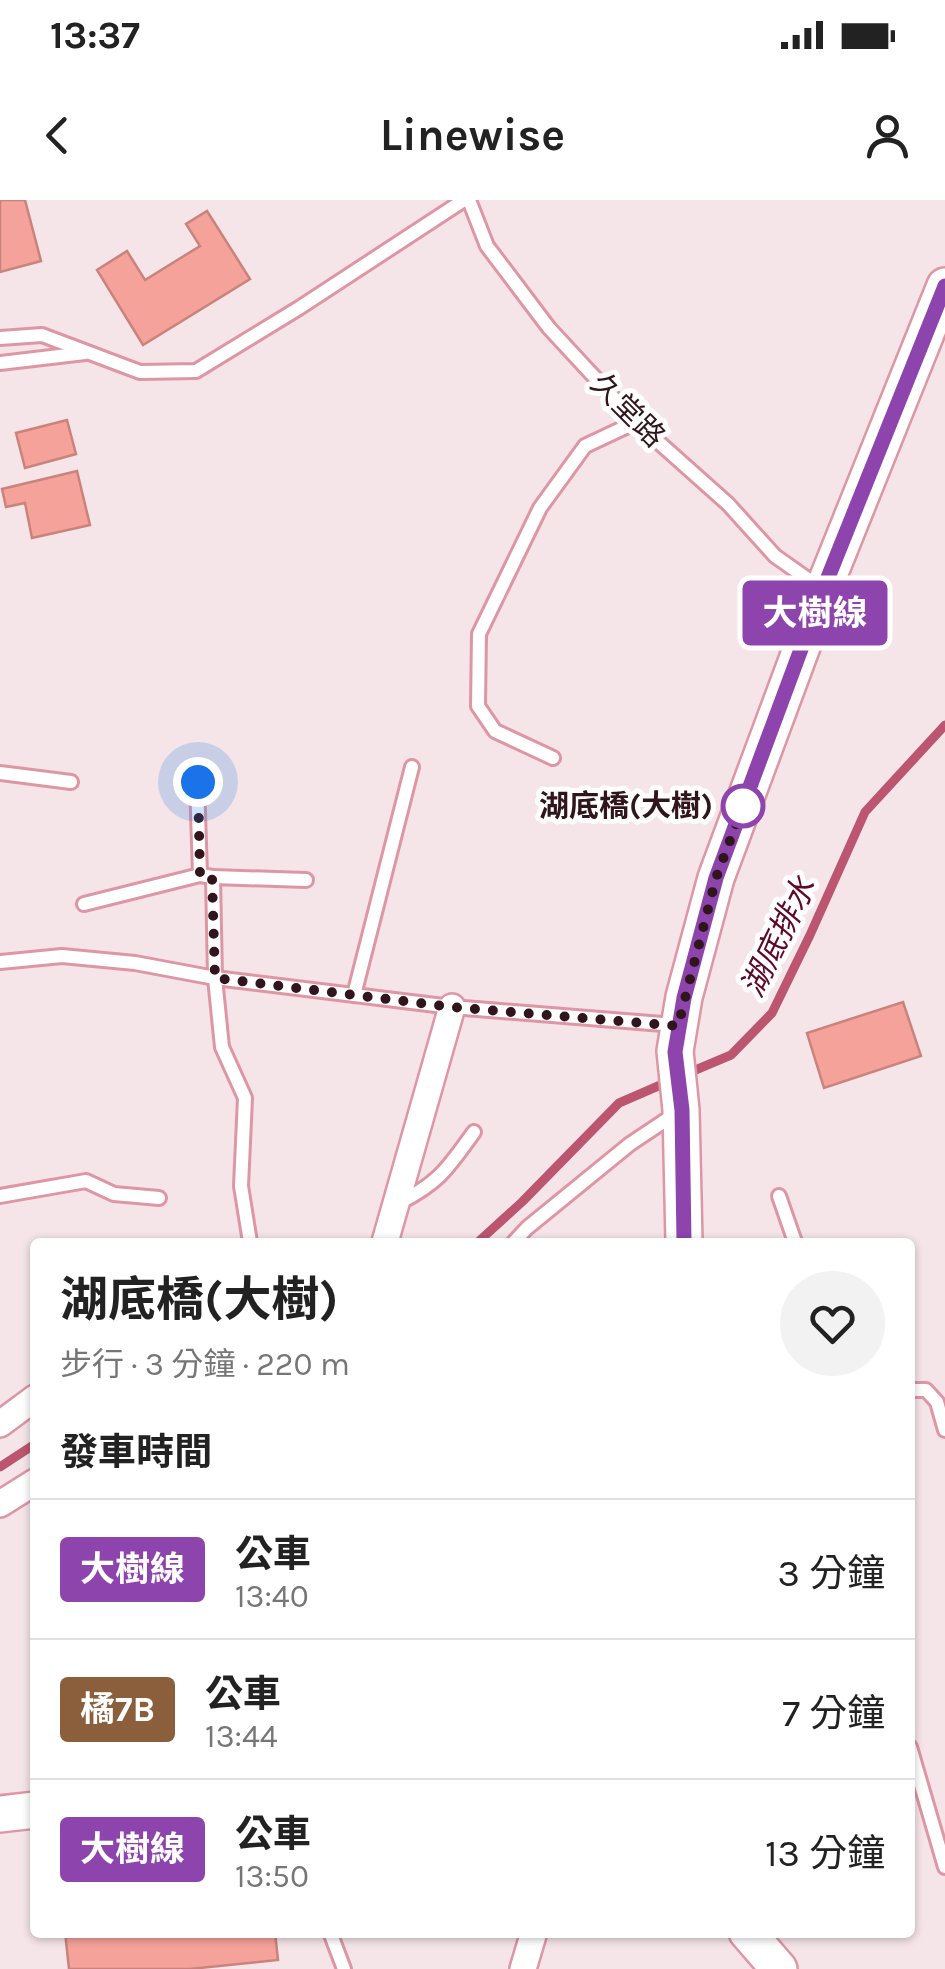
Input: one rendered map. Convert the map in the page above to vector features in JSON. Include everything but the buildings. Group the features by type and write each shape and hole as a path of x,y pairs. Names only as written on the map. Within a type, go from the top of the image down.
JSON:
{"street":[{"path":"684,1238 676,1039 716,878 823,590 945,286"},
{"path":"386,1238 452,1007"},
{"path":"0,1424 30,1402"},
{"path":"0,1504 30,1485"},
{"path":"0,1814 30,1811"},
{"path":"523,1969 532,1938"},
{"path":"752,1938 779,1969"}],"lane":[{"name":"久堂路","path":"0,338 42,334 140,372 196,371 466,200 487,246 549,328 636,422 728,504 775,556 823,590"},
{"path":"0,364 88,352"},
{"path":"553,758 495,731 478,706 479,634 540,508 585,446 636,422"},
{"path":"354,995 412,767"},
{"path":"0,773 71,782"},
{"path":"198,782 222,1048 245,1098 241,1186 249,1238"},
{"path":"84,904 206,876 306,880"},
{"path":"0,962 62,956 135,963 215,978 676,1039"},
{"path":"518,1238 630,1144 681,1107"},
{"path":"396,1204 426,1190 444,1174 474,1132"},
{"path":"0,1196 86,1181 114,1194 159,1198"},
{"path":"780,1196 794,1238"},
{"path":"915,1390 926,1390 936,1402 945,1430"},
{"path":"915,1764 945,1867"},
{"path":"332,1938 344,1969"}],"waterway":[{"name":"湖底排水","path":"686,1074 731,1055 772,1013 865,812 945,725"},
{"name":"湖底排水","path":"482,1238 619,1103 672,1080"},
{"name":"湖底排水","path":"0,1467 30,1447"}],"bus line":[{"name":"大樹線","path":"684,1238 682,1110 675,1052 684,998 716,878 823,590 945,286"}],"place":[{"name":"湖底橋(大樹)","path":"743,806"}],"route":[{"path":"198,782 200,875 212,877 215,978 452,1007 678,1026 716,878 743,806"}]}
